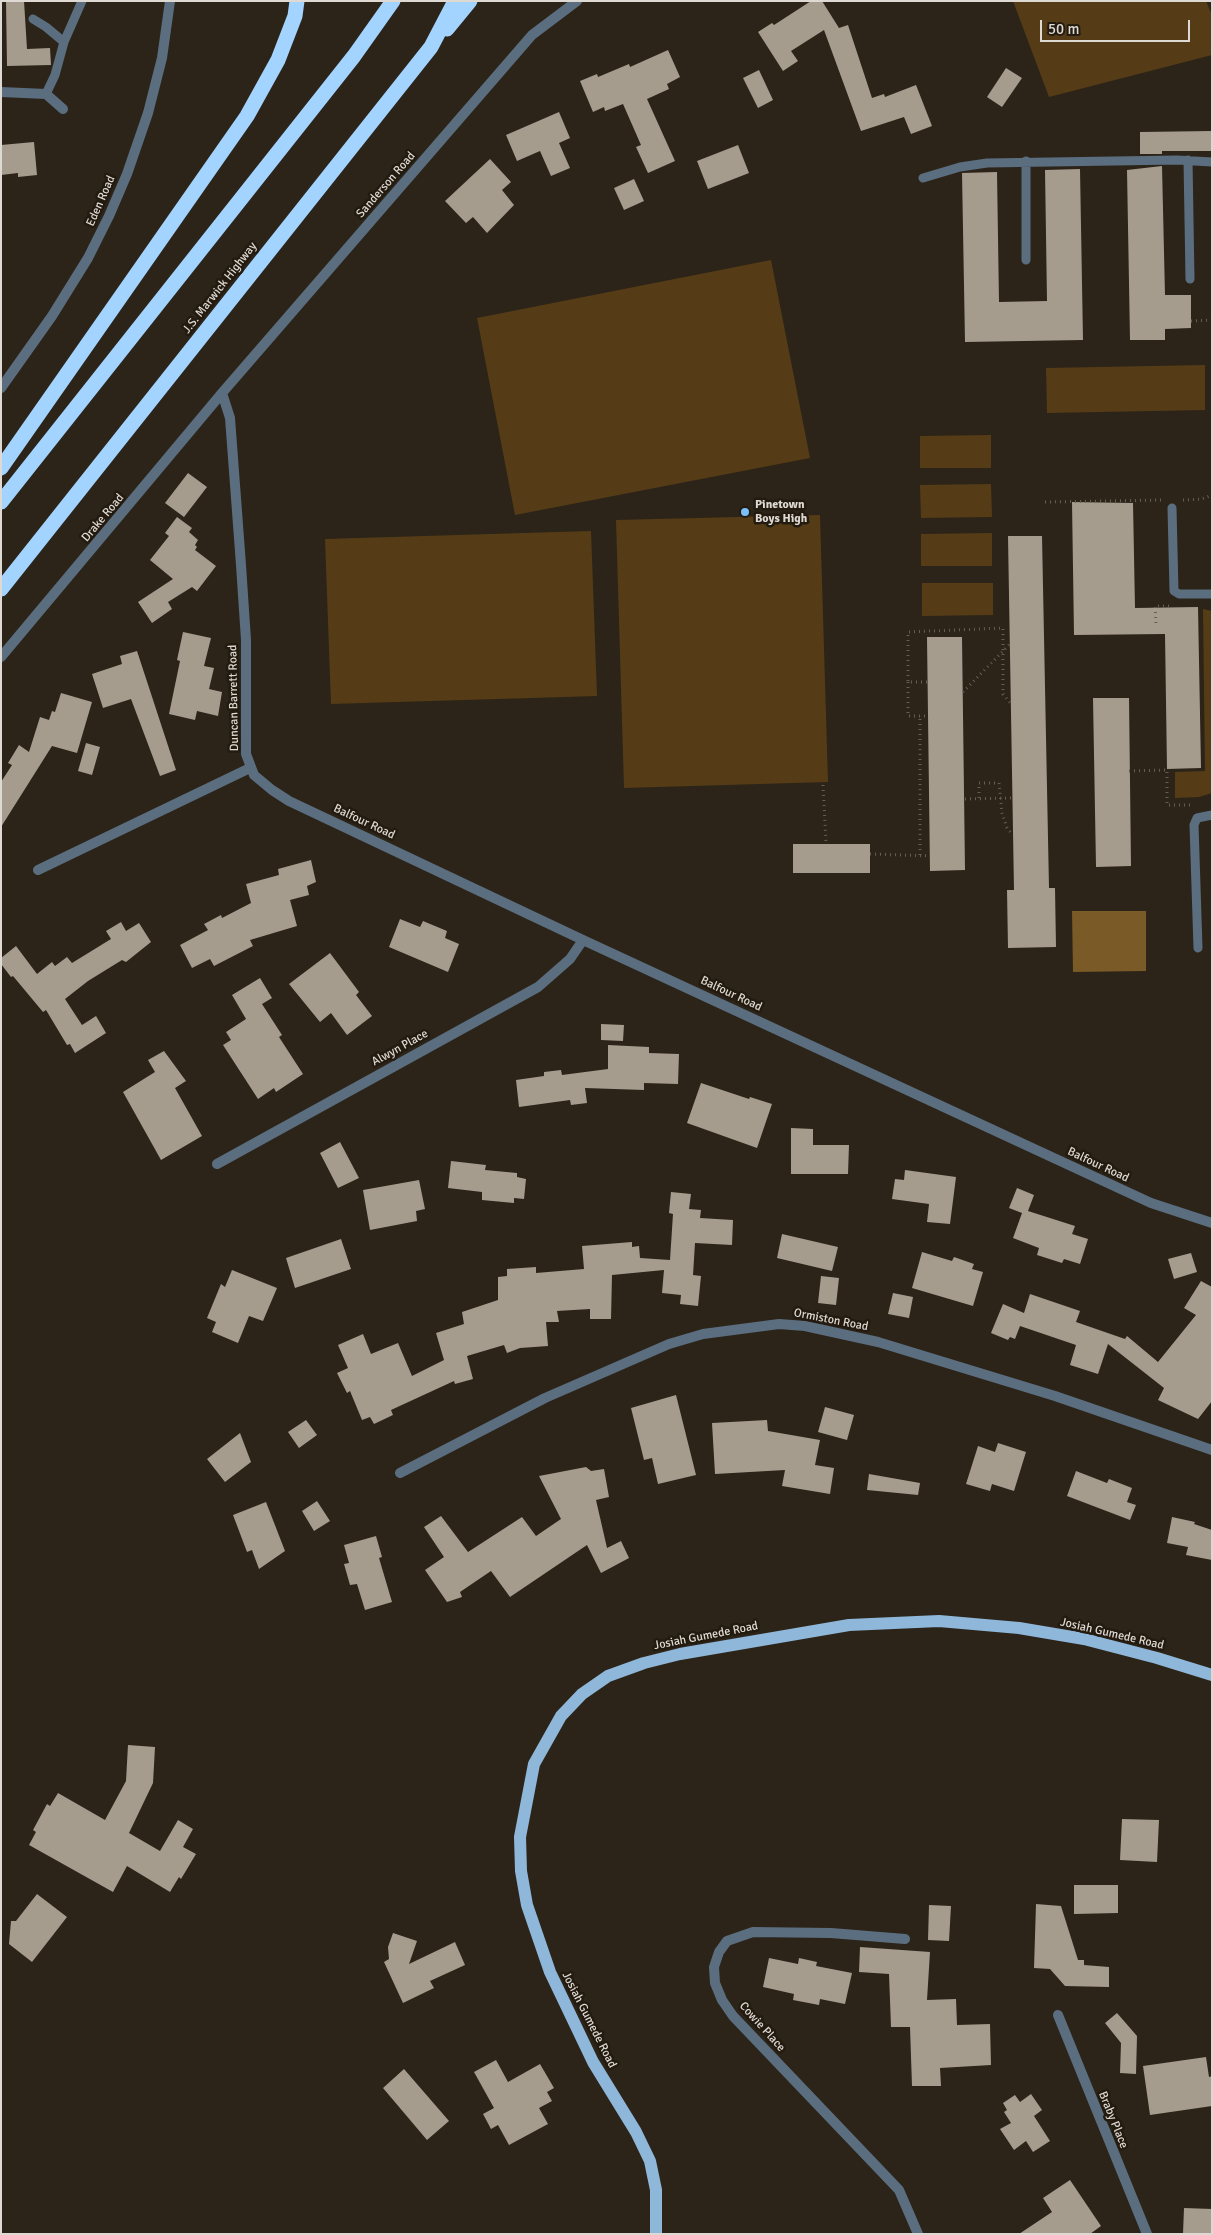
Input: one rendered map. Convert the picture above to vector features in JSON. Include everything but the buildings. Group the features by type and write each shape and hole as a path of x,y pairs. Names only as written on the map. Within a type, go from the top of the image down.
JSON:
{"highway":[{"path":"1,468 247,116 278,60 295,16 297,1"},
{"path":"1,502 354,56 393,1"},
{"name":"J.S. Marwick Highway","path":"1,589 431,47 455,1"},
{"path":"431,47 470,1"}],"main road":[{"name":"Josiah Gumede Road","path":"656,2234 656,2190 650,2161 636,2132 593,2062 550,1972 527,1905 521,1871 520,1837 534,1764 561,1716 582,1694 608,1676 644,1663 680,1654 849,1624 939,1621 1019,1628 1084,1640 1157,1658 1212,1675"}],"street":[{"name":"Eden Road","path":"1,388 52,316 88,258 109,216 127,174 148,113 162,58 170,1"},
{"name":"Sanderson Road","path":"222,393 532,35 576,1"},
{"path":"1,92 46,94 63,109"},
{"name":"Drake Road","path":"1,657 222,393"},
{"name":"Duncan Barrett Road","path":"222,393 230,418 241,565 246,640 246,738 250,768"},
{"path":"38,870 250,768"},
{"name":"Balfour Road","path":"250,768 259,779 289,801 583,940 1151,1203 1212,1223"},
{"name":"Alwyn Place","path":"217,1164 538,987 570,958 583,940"},
{"name":"Ormiston Road","path":"400,1473 545,1398 669,1344 711,1333 778,1324 805,1326 878,1342 1055,1396 1212,1450"},
{"name":"Cowie Place","path":"905,1939 831,1932 753,1932 727,1941 719,1952 714,1967 715,1983 733,2016 898,2190 918,2234"},
{"name":"Braby Place","path":"1058,2015 1147,2234"}],"lane":[{"path":"46,94 60,60 64,42 82,1"},
{"path":"33,20 46,26 64,42"},
{"path":"1188,160 1190,279"},
{"path":"923,178 960,167 1026,161 1188,160 1212,162"},
{"path":"1026,161 1026,260"},
{"path":"1172,504 1174,591 1179,594 1212,594"},
{"path":"1198,948 1194,825 1197,818 1212,815"}],"path":[{"path":"1191,321 1212,320"},
{"path":"1182,500 1202,499 1212,495"},
{"path":"1045,502 1172,504"},
{"path":"928,716 908,716 908,632 1003,628 1003,694 1011,704"},
{"path":"962,692 1010,644"},
{"path":"908,682 927,682"},
{"path":"920,716 920,855"},
{"path":"1130,771 1166,770 1167,805 1197,806"},
{"path":"979,798 979,783 1000,782 1002,813 1007,828 1012,834"},
{"path":"823,785 826,842"},
{"path":"965,799 1012,798"},
{"path":"870,854 930,856"}],"shaded area":[{"path":"1013,1 1206,1 1212,15 1212,55 1049,97"},
{"path":"771,260 810,458 515,515 477,318"},
{"path":"1205,365 1205,410 1047,413 1046,368"},
{"path":"991,435 991,468 920,468 920,436"},
{"path":"991,484 992,517 921,518 920,485"},
{"path":"820,515 828,782 624,788 616,520"},
{"path":"591,531 597,696 331,704 325,539"},
{"path":"992,533 992,566 921,566 921,534"},
{"path":"922,583 993,583 993,615 922,616"},
{"path":"1203,609 1212,611 1212,793 1199,797 1175,798 1175,772 1205,771"},
{"path":"1072,911 1146,911 1146,971 1073,972"}],"place":[{"name":"Pinetown Boys High","path":"745,512"}]}
